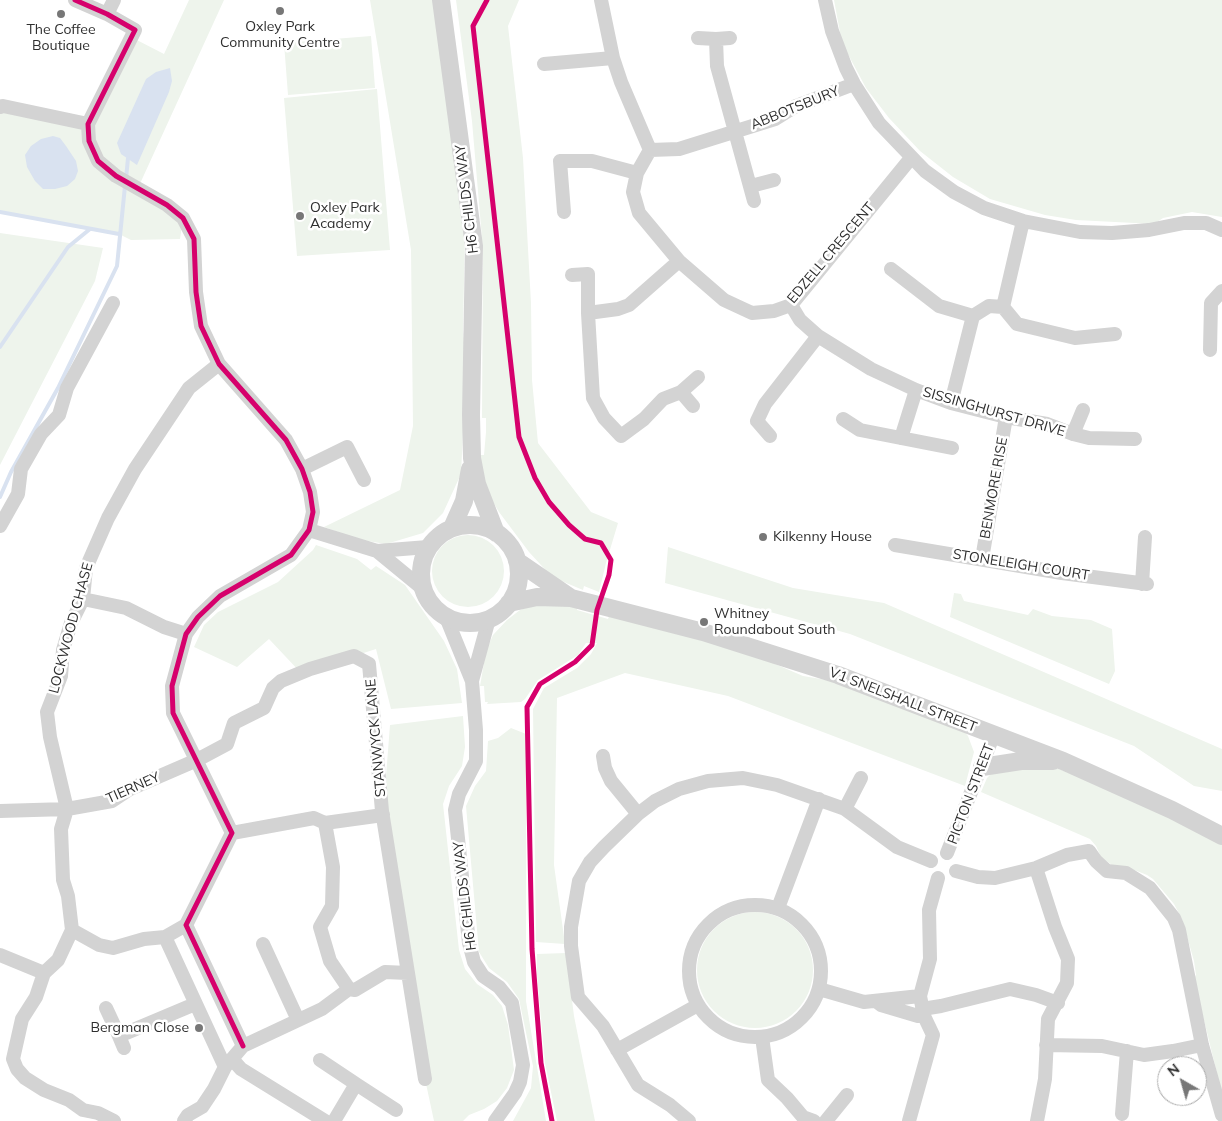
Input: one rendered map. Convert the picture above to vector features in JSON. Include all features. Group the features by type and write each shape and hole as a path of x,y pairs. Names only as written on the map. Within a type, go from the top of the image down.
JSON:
{"street":[{"path":"75,0 107,14 134,30 88,124 89,141 98,161 116,176 167,205 183,218 194,239 196,292 201,326 220,364 286,440 302,469 310,492 313,512 309,530 291,555 220,596 198,617 186,634 172,686 173,713 232,833"},
{"path":"107,14 114,0"},
{"name":"H6 CHILDS WAY","path":"441,0 474,246 472,458 477,484 496,533"},
{"path":"602,0 613,58 621,82 650,150"},
{"path":"825,0 832,31 846,68 879,123 924,172 954,192 984,208 1023,221 1080,232 1112,233 1149,230 1184,223 1206,222 1222,229"},
{"name":"ABBOTSBURY","path":"698,38 723,38 717,66 754,201"},
{"path":"544,64 613,58"},
{"name":"ABBOTSBURY","path":"650,150 680,150 775,119 796,106 854,84"},
{"path":"0,107 3,106 88,124"},
{"name":"EDZELL CRESCENT","path":"650,150 637,173 633,192 639,213 679,261 724,300 752,313 774,311 792,305 911,158"},
{"path":"564,212 560,162 592,162 637,173"},
{"path":"751,186 774,180"},
{"path":"1003,307 1023,221"},
{"path":"588,313 618,309 629,305 679,261"},
{"path":"891,268 939,306 973,316"},
{"path":"572,275 588,274 588,313 593,398 604,418 621,436 644,419 664,399 682,392 698,377"},
{"path":"1210,350 1211,303 1222,291"},
{"path":"0,526 18,494 21,469 41,434 59,415 67,388 113,303"},
{"name":"SISSINGHURST DRIVE","path":"792,305 800,320 818,336 870,369 916,390 951,403 1006,417 1047,424 1089,438 1135,439"},
{"path":"951,403 973,316 989,306 1003,307 1017,324 1075,338 1115,334"},
{"path":"770,436 757,421 765,404 818,336"},
{"name":"LOCKWOOD CHASE","path":"72,930 64,880 61,829 67,809 50,738 47,712 61,676 63,650 71,623 83,599 86,568 108,518 135,469 189,388 220,364"},
{"path":"901,438 916,390"},
{"path":"682,392 692,406"},
{"path":"1073,434 1083,410"},
{"name":"BENMORE RISE","path":"982,559 1006,417"},
{"path":"844,419 860,430 952,448"},
{"path":"302,469 347,447 364,480"},
{"name":"H6 CHILDS WAY","path":"452,528 464,501 472,458"},
{"path":"467,525 482,526 506,540 513,550 519,576 516,590 510,603 489,619 467,623 446,617 436,610 422,588 420,574 422,560 428,547 439,536 452,528 467,525"},
{"path":"309,530 377,551 428,547"},
{"name":"STONELEIGH COURT","path":"895,545 1062,573 1145,584 1145,537"},
{"path":"377,551 422,588"},
{"name":"V1 SNELSHALL STREET","path":"517,562 571,598"},
{"name":"V1 SNELSHALL STREET","path":"510,603 537,598 571,598 703,632 838,675 1063,761 1172,810 1222,836"},
{"path":"83,599 126,608 164,627 186,634"},
{"name":"H6 CHILDS WAY","path":"446,617 458,643 472,685 476,730 476,760 459,794 456,810 469,943 474,962 483,976 500,987 512,1003 523,1065 520,1082 515,1093 495,1121"},
{"name":"H6 CHILDS WAY","path":"472,685 489,619"},
{"name":"STANWYCK LANE","path":"197,760 227,744 234,724 264,708 273,688 281,681 310,669 354,656 369,664 383,815 425,1079"},
{"name":"PICTON STREET","path":"947,853 994,734"},
{"path":"603,753 605,768 611,781 638,814"},
{"name":"TIERNEY","path":"0,811 67,809 112,801 130,789 197,760"},
{"path":"982,767 1021,760 1063,761"},
{"path":"689,1121 670,1105 638,1085 603,1026 578,997 571,946 571,926 579,881 590,862 638,814 655,801 679,789 708,781 743,778 777,785 845,809 897,847 931,861"},
{"path":"845,809 862,778"},
{"path":"778,908 819,799"},
{"path":"232,833 314,818 325,823 383,815"},
{"path":"325,823 332,867 332,906 320,928 330,961 349,990"},
{"path":"114,1121 98,1113 83,1110 69,1100 44,1090 25,1078 17,1069 12,1059 22,1019 36,997 44,972 58,960 72,930 99,945 113,948 144,939 165,937 186,925 232,833"},
{"path":"956,870 978,877 995,878 1036,868 1067,855 1089,851 1096,862 1108,871 1126,873 1150,888 1174,918 1178,930 1202,1045 1222,1115"},
{"path":"947,853 954,858 957,866 956,870 951,878 942,880 932,873 931,861 936,855 947,853"},
{"path":"1036,868 1068,959 1068,982 1048,1019 1045,1079 1037,1121"},
{"path":"877,1001 882,1005 918,1016 922,1007 930,959 929,910 938,878"},
{"path":"757,904 778,908 796,918 809,932 814,941 822,970 819,989 811,1007 798,1022 781,1032 762,1037 743,1036 725,1030 710,1020 698,1005 690,988 688,969 691,950 701,931 716,916 736,907 757,904"},
{"path":"186,925 244,1046"},
{"path":"165,937 195,1004 229,1063 325,1121"},
{"path":"263,944 298,1020"},
{"path":"0,955 44,972"},
{"path":"184,1121 188,1115 202,1107 229,1063 244,1046 322,1009 349,990 355,990 386,972 408,974"},
{"path":"819,989 864,1002 877,1001 922,1007 941,1006 1010,990 1036,995 1058,1003"},
{"path":"106,1008 122,1042 195,1004"},
{"path":"617,1050 698,1005"},
{"path":"909,1121 933,1035 922,1007"},
{"path":"762,1037 768,1080 803,1117 814,1121"},
{"path":"1046,1045 1102,1046 1144,1055 1202,1045"},
{"path":"1122,1114 1127,1051"},
{"path":"320,1060 396,1110"},
{"path":"334,1121 356,1084"},
{"path":"826,1121 847,1095"}],"shaded area":[{"path":"189,0 224,0 138,188 183,218 180,239 131,240 119,234 0,212 0,107 87,124 131,37 164,54"},
{"path":"370,0 434,0 465,233 463,330 466,369 461,474 443,513 423,533 386,544 361,540 324,527 400,490 413,426 411,250"},
{"path":"456,0 519,0 508,26 523,158 531,303 532,380 538,443 591,512 618,523 599,592 584,586 583,590 552,577 529,552 499,512 487,492 480,455 484,455 486,432 486,418 482,418 483,250 472,121"},
{"path":"834,0 1222,0 1222,217 1192,212 1163,218 1154,224 1076,220 1045,215 990,199 953,177 920,151 889,118 866,88 842,43"},
{"path":"371,36 375,88 288,95 284,43"},
{"path":"170,68 172,81 169,92 137,165 121,154 117,143 146,79 156,72"},
{"path":"377,89 390,250 297,256 284,98"},
{"path":"53,136 60,138 66,146 76,161 78,171 75,179 67,186 43,189 35,181 27,167 25,155 31,146 41,139"},
{"path":"0,233 103,248 95,281 0,465"},
{"path":"468,535 488,541 498,551 504,571 498,591 488,601 468,607 448,601 438,591 432,571 438,551 448,541"},
{"path":"316,545 357,559 371,570 376,566 405,585 444,641 457,669 462,703 391,709 376,649 301,673 269,639 237,667 194,647 204,625 218,612 278,582"},
{"path":"668,547 793,588 884,603 1222,749 1222,791 1194,786 1134,746 850,634 665,583"},
{"path":"954,593 961,594 964,601 1028,615 1033,609 1052,616 1091,620 1112,629 1115,671 1109,684 950,617"},
{"path":"536,604 578,605 577,610 608,619 610,613 745,651 803,676 845,683 959,725 968,736 974,752 965,786 728,696 625,673 557,698 554,865 565,944 536,942 533,709 544,688 577,668 591,654 597,643 586,643 578,655 538,680 521,702 487,704 488,702 485,702 484,686 480,686 486,651 493,635 520,610"},
{"path":"463,716 465,747 462,766 449,786 443,804 459,950 465,969 477,984 493,995 502,1006 508,1025 514,1070 507,1088 497,1101 469,1115 463,1121 434,1121 425,1079 383,815 390,725"},
{"path":"511,728 526,734 526,1001 546,1121 513,1121 531,1088 533,1066 519,999 507,982 489,968 479,952 466,806 475,786 486,771 488,741 498,738"},
{"path":"1042,767 1059,769 1123,794 1222,844 1222,1094 1194,979 1196,975 1194,961 1182,919 1174,904 1153,879 1147,875 1127,867 1112,865 1101,857 1090,839 981,792 987,778 993,772"},
{"path":"755,912 777,917 796,929 808,948 813,970 808,992 796,1011 777,1023 755,1028 733,1023 714,1011 702,992 697,970 702,948 714,929 733,917"},
{"path":"566,953 574,1016 595,1121 557,1121 545,1063 537,954"}],"waterway":[{"path":"126,179 128,158"},
{"path":"0,497 11,472 58,388 117,266 125,186"},
{"path":"0,212 119,234"},
{"path":"0,347 68,247 90,229"}],"cycle path":[{"path":"75,0 107,14 135,30 88,124 89,141 98,161 116,176 167,205 183,218 194,239 196,292 201,326 219,364 286,440 302,469 310,492 313,512 309,530 291,555 220,596 198,617 186,634 172,686 173,713 232,833 186,925 243,1046"},
{"path":"487,0 473,26 519,437 535,478 549,502 569,525 585,539 601,543 611,560 609,575 597,610 592,645 575,662 540,684 527,707 532,949 541,1063 552,1121"}],"place":[{"name":"Oxley Park Community Centre","path":"280,11"},
{"name":"The Coffee Boutique","path":"61,14"},
{"name":"Oxley Park Academy","path":"300,216"},
{"name":"Kilkenny House","path":"763,537"},
{"name":"Whitney Roundabout South","path":"704,622"},
{"name":"Bergman Close","path":"199,1028"}]}
